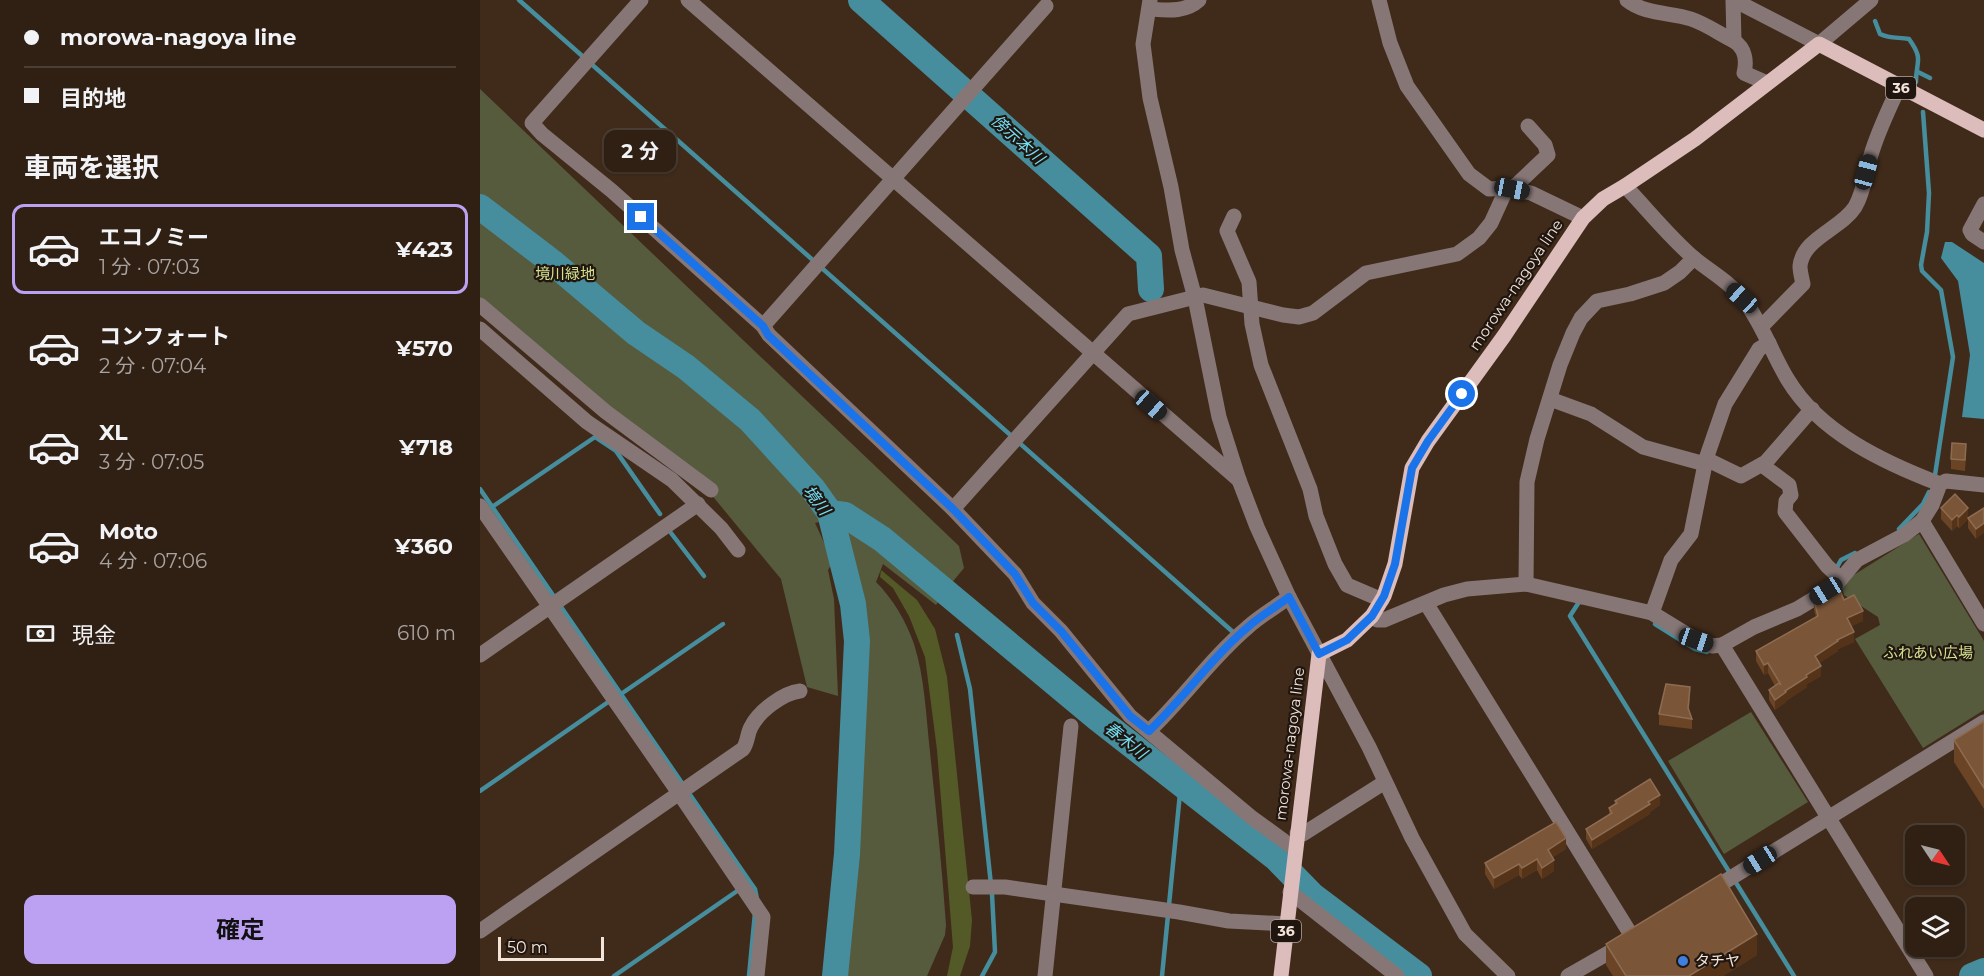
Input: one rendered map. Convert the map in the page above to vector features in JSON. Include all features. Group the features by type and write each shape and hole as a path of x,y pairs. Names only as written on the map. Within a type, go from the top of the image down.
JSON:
{"main road":[{"name":"morowa-nagoya line","path":"1281,976 1319,654 1347,640 1372,616 1382,600 1395,564 1412,468 1428,441 1504,336 1583,218 1603,198 1695,140 1819,44"},
{"name":"36","path":"1819,44 1984,130"}],"street":[{"path":"641,0 532,123 542,134 612,190 763,326 768,335 953,509 1015,574 1033,603 1061,631 1130,716 1295,853"},
{"path":"688,0 1239,480"},
{"path":"1199,0 1192,6 1182,9 1149,5 1143,44 1150,98 1171,187 1182,250 1195,298 1220,417 1239,480 1289,597 1412,838 1465,934 1508,976"},
{"path":"1379,0 1398,66 1418,104 1469,174 1489,189 1509,189 1531,193 1583,218"},
{"path":"1627,0 1661,14 1690,19 1741,45 1747,63 1744,73 1767,83"},
{"path":"1734,41 1733,0 1819,44 1871,0"},
{"path":"763,326 1046,6"},
{"path":"1762,326 1803,284 1800,268 1803,253 1842,221 1854,208 1872,152 1899,87"},
{"path":"953,509 1128,314 1195,298 1203,294 1299,317 1313,313 1366,273 1457,254 1479,238 1491,223 1509,189 1548,154 1545,145 1528,126"},
{"path":"1625,186 1694,258 1742,298 1762,326 1788,381 1812,409 1875,457 1940,484"},
{"path":"1984,204 1970,230 1984,242"},
{"path":"1234,216 1227,231 1249,282 1252,324 1260,365 1310,489 1316,516 1335,564 1347,585 1382,600"},
{"path":"1526,584 1527,482 1537,439 1573,333 1590,306 1603,299 1664,284 1694,258"},
{"path":"480,305 606,412 711,490"},
{"path":"480,330 587,422 672,480 722,528 738,550"},
{"path":"1652,613 1671,560 1691,534 1706,462 1725,404 1759,349 1769,343"},
{"path":"1550,399 1591,414 1643,447 1706,462 1741,476 1766,462 1812,409"},
{"path":"1762,465 1789,485 1791,495 1786,501 1785,512 1827,566 1841,579"},
{"path":"1372,616 1377,620 1384,620 1444,595 1467,590 1526,584 1652,613 1696,640 1712,646 1722,645 1754,627 1797,609 1835,586 1857,560 1904,535 1922,521 1932,505 1940,484 1953,480 1984,485"},
{"path":"480,655 698,504"},
{"path":"480,506 763,916 757,976"},
{"path":"1922,521 1984,624"},
{"path":"1149,731 1248,626 1289,597"},
{"path":"1426,603 1637,936 1568,976"},
{"path":"1722,645 1926,976"},
{"path":"480,931 743,748 746,745 750,728 757,717 782,697 800,691"},
{"path":"1698,898 1984,722"},
{"path":"1045,976 1071,726"},
{"path":"1297,833 1303,834 1385,782"},
{"path":"973,887 1005,887 1228,921 1287,924"},
{"path":"1291,889 1397,976"}],"green space":[{"name":"境川緑地","path":"480,89 959,546 964,568 950,585 857,513 815,523 833,562 828,570 834,599 838,696 807,687 781,579 710,493 480,300"},
{"path":"851,522 943,595 936,605 883,564 876,582 893,603 911,635 918,657 925,698 946,925 945,935 927,976 848,976 845,955 846,932 861,770 865,639 853,565 844,546 841,531"},
{"name":"ふれあい広場","path":"1919,534 1984,641 1984,710 1923,748 1855,639 1880,625 1878,617 1844,595 1841,583"},
{"path":"881,570 917,600 935,629 947,677 972,920 970,946 960,976 947,976 953,947 937,750 925,657 909,616 893,588 880,577"},
{"path":"1751,712 1808,802 1724,854 1668,761"}],"water":[{"path":"1945,242 1952,242 1984,263 1984,419 1962,417 1970,355 1958,281 1941,258"}],"building":[{"path":"1952,443 1966,444 1965,460 1951,459"},
{"path":"1955,494 1968,508 1952,520 1941,508"},
{"path":"1984,508 1984,523 1976,529 1968,518"},
{"path":"1839,588 1844,600 1854,595 1863,611 1847,618 1854,632 1837,640 1815,656 1821,666 1775,700 1769,690 1779,683 1781,685 1768,663 1764,665 1756,651 1818,616 1814,600"},
{"path":"1666,684 1690,687 1688,708 1692,719 1659,714"},
{"path":"1984,721 1984,788 1954,740"},
{"path":"1650,779 1660,795 1648,802 1650,804 1592,840 1586,829 1612,813 1609,808 1617,803 1615,801"},
{"path":"1556,822 1566,838 1548,850 1554,860 1542,868 1537,859 1522,868 1519,864 1494,878 1485,863"},
{"path":"1721,874 1757,934 1689,976 1626,976 1606,944"}],"waterway":[{"path":"519,0 1233,632"},
{"name":"傍示本川","path":"861,0 1149,256 1151,289"},
{"path":"1875,21 1880,34 1909,39 1914,46 1918,56 1916,82"},
{"path":"1918,72 1930,78"},
{"path":"1923,112 1929,193 1927,232 1921,265 1922,271 1941,290 1953,357 1935,475"},
{"name":"境川","path":"480,207 552,262 636,333 686,367 750,420 813,489 830,513 853,604 857,641 847,854 835,976"},
{"path":"492,507 595,437 616,451 660,514"},
{"path":"480,489 755,889 757,899"},
{"path":"1899,529 1923,504 1929,492"},
{"name":"春木川","path":"830,513 845,515 882,539 1097,718 1276,858 1313,896 1419,976"},
{"path":"671,533 704,576"},
{"path":"1836,569 1841,560 1855,553"},
{"path":"1582,602 1579,602 1570,616 1794,976"},
{"path":"621,694 723,624"},
{"path":"1655,624 1695,649 1707,652"},
{"path":"957,635 970,689 992,894 995,952 982,976"},
{"path":"480,791 611,700"},
{"path":"1162,976 1181,783"},
{"path":"614,976 740,889"},
{"path":"749,976 755,913"},
{"path":"1404,976 1405,965"},
{"name":"春木川","path":"1972,976 1984,971"}],"place":[{"name":"タチヤ","path":"1683,961"}],"route":[{"path":"641,217 763,326 768,335 953,509 1015,574 1033,603 1061,631 1130,716 1149,731 1248,626 1289,597 1319,654 1347,640 1372,616 1384,596 1395,564 1412,468 1428,441 1462,394"}]}
